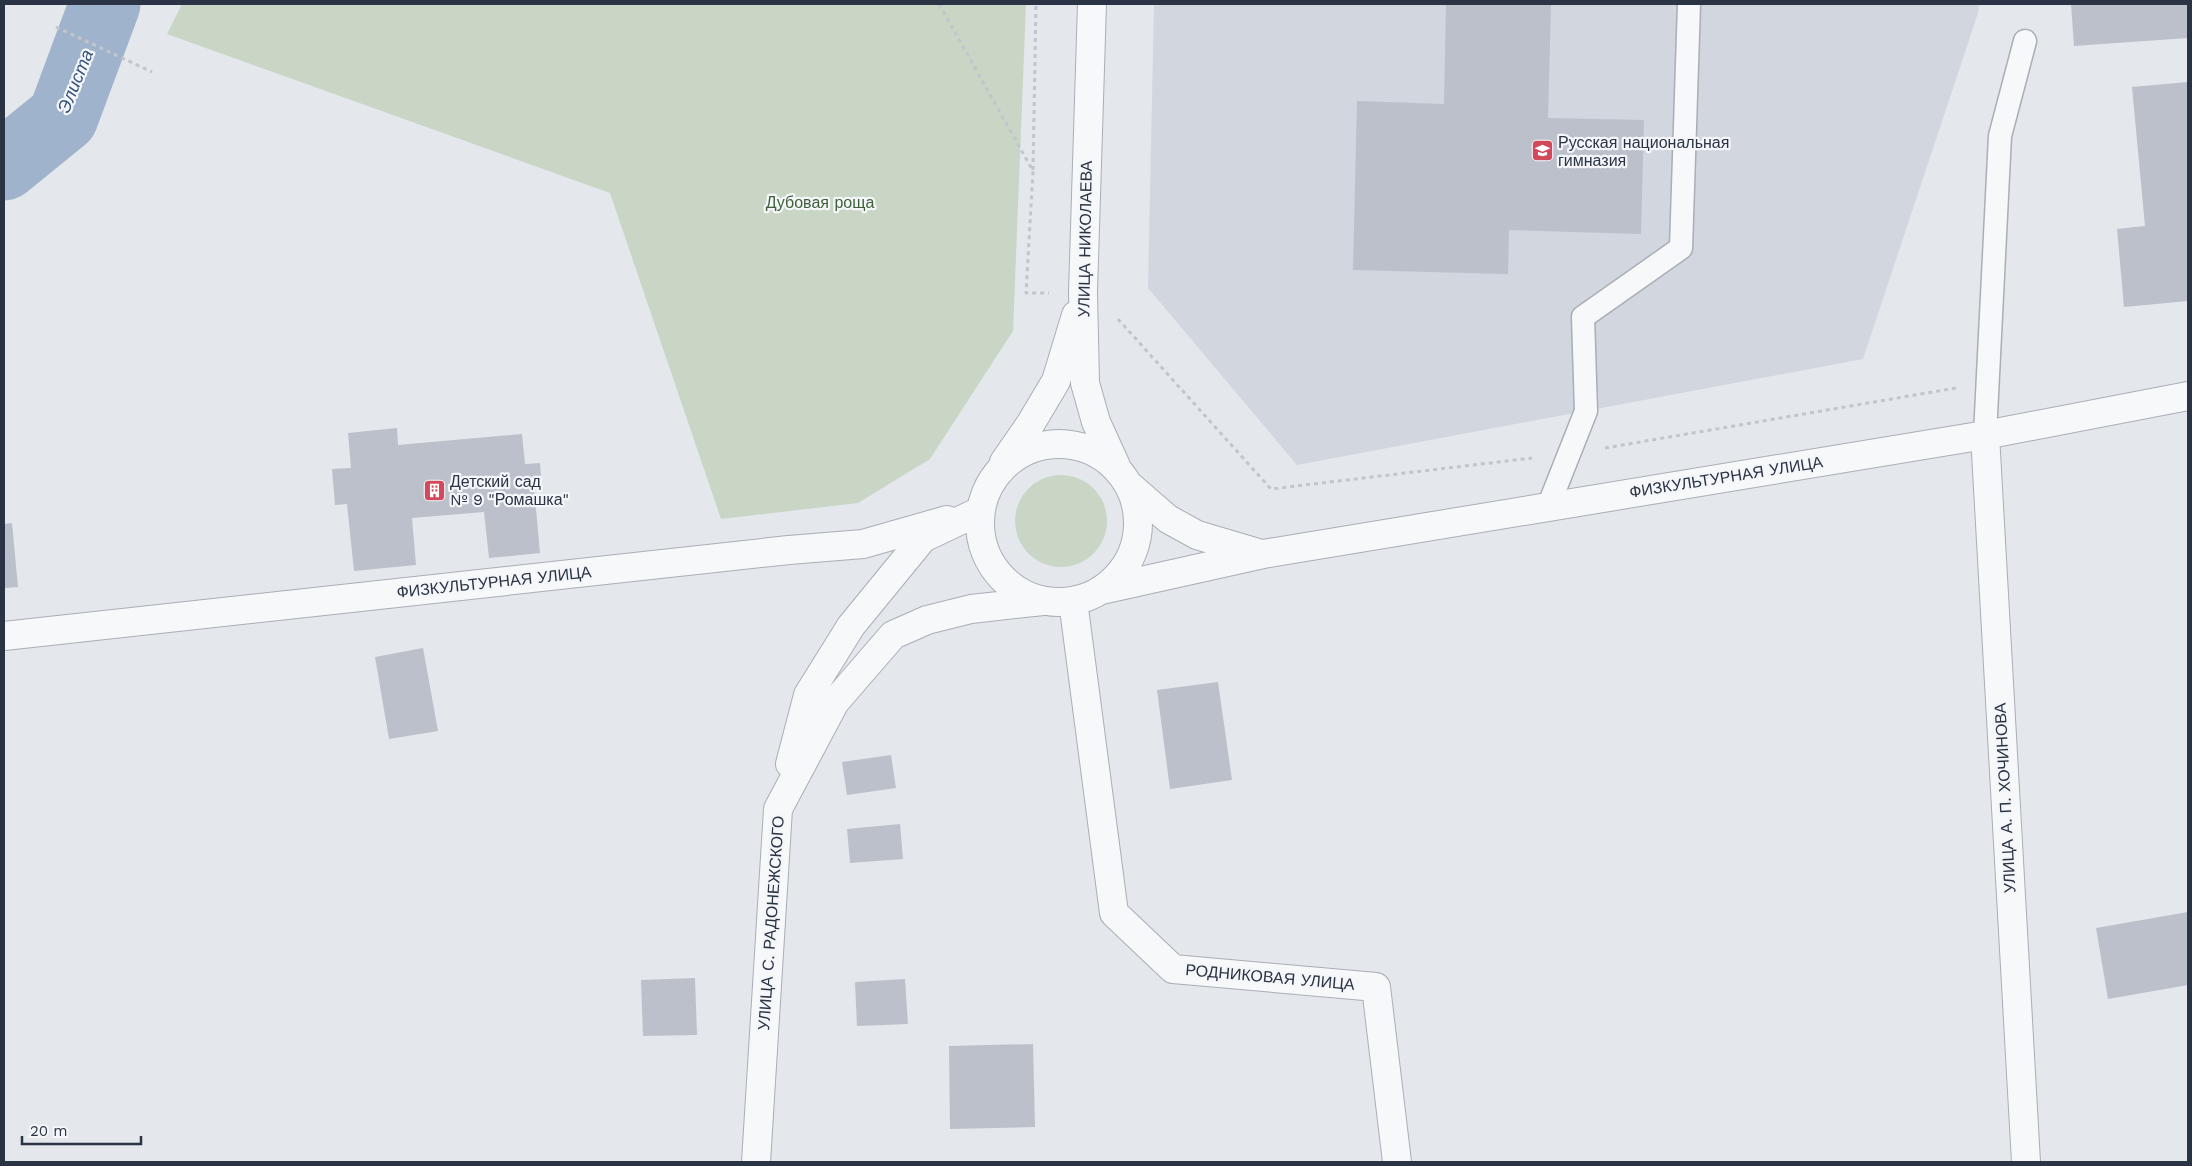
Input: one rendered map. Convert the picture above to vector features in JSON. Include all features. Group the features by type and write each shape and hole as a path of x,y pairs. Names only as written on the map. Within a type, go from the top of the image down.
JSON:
{"street":[{"name":"УЛИЦА НИКОЛАЕВА","path":"1092,4 1082,292 1085,383 1096,422 1124,478"},
{"path":"998,471 1031,423 1056,381 1082,292"},
{"name":"ФИЗКУЛЬТУРНАЯ УЛИЦА","path":"1101,590 1263,554 1985,434 2188,396"},
{"name":"УЛИЦА А. П. ХОЧИНОВА","path":"1985,434 2026,1162"},
{"name":"ФИЗКУЛЬТУРНАЯ УЛИЦА","path":"1124,478 1138,509 1138,533 1132,556 1124,569 1101,590 1088,598 1058,603 1043,601 1020,593 1001,578 988,558 980,535 980,511 986,490 998,471 1018,454 1044,444 1070,444 1096,452 1124,478 1168,519 1197,535 1263,554"},
{"path":"778,809 808,695 851,626 922,538 980,511"},
{"name":"ФИЗКУЛЬТУРНАЯ УЛИЦА","path":"4,636 789,550 863,544 980,511"},
{"name":"УЛИЦА С. РАДОНЕЖСКОГО","path":"756,1162 778,809 835,702 893,635 927,620 971,609 1043,601"},
{"name":"РОДНИКОВАЯ УЛИЦА","path":"1073,601 1114,913 1173,969 1376,987 1397,1162"}],"lane":[{"path":"1548,507 1586,412 1582,317 1681,248 1689,4"},
{"path":"1985,434 2000,136 2025,41"}],"path":[{"path":"939,4 1033,171"},
{"path":"1036,4 1033,171 1026,293 1082,292 1110,311 1272,489 1568,454 1988,382"},
{"path":"56,27 152,72"}],"shaded area":[{"name":"Русская национальная гимназия","path":"1154,4 1979,4 1978,13 1863,359 1297,465 1148,288"}],"green space":[{"name":"Дубовая роща","path":"182,4 1026,4 1013,331 930,459 858,503 721,519 610,193 167,34"},
{"path":"1061,475 1079,478 1094,488 1104,503 1107,521 1104,539 1094,554 1079,564 1061,567 1043,564 1028,554 1018,539 1015,521 1018,503 1028,488 1043,478"}],"building":[{"path":"1446,4 1551,4 1548,118 1644,120 1641,234 1509,230 1508,274 1353,270 1357,101 1444,104"},
{"path":"2071,4 2188,4 2188,38 2074,46"},
{"path":"2188,82 2188,301 2124,307 2117,229 2145,226 2132,87"},
{"name":"Детский сад № 9 \"Ромашка\"","path":"397,428 398,445 522,434 525,464 540,463 541,476 533,476 540,553 489,558 484,512 412,518 416,565 354,571 347,504 335,505 332,469 351,468 348,433"},
{"path":"12,523 18,587 4,588 4,524"},
{"path":"423,648 438,731 389,739 375,657"},
{"path":"1218,682 1232,780 1170,789 1157,690"},
{"path":"891,755 896,788 847,795 842,762"},
{"path":"900,824 903,859 850,863 847,829"},
{"path":"2188,912 2188,985 2108,999 2096,928"},
{"path":"695,978 697,1035 643,1036 641,980"},
{"path":"905,979 908,1024 857,1026 855,982"},
{"path":"1033,1044 1035,1127 950,1129 949,1046"}],"waterway":[{"name":"Элиста","path":"4,165 63,117 105,4"}],"place":[{"name":"Русская национальная гимназия","path":"1542,151"},
{"name":"Детский сад № 9 \"Ромашка\"","path":"434,490"}]}
